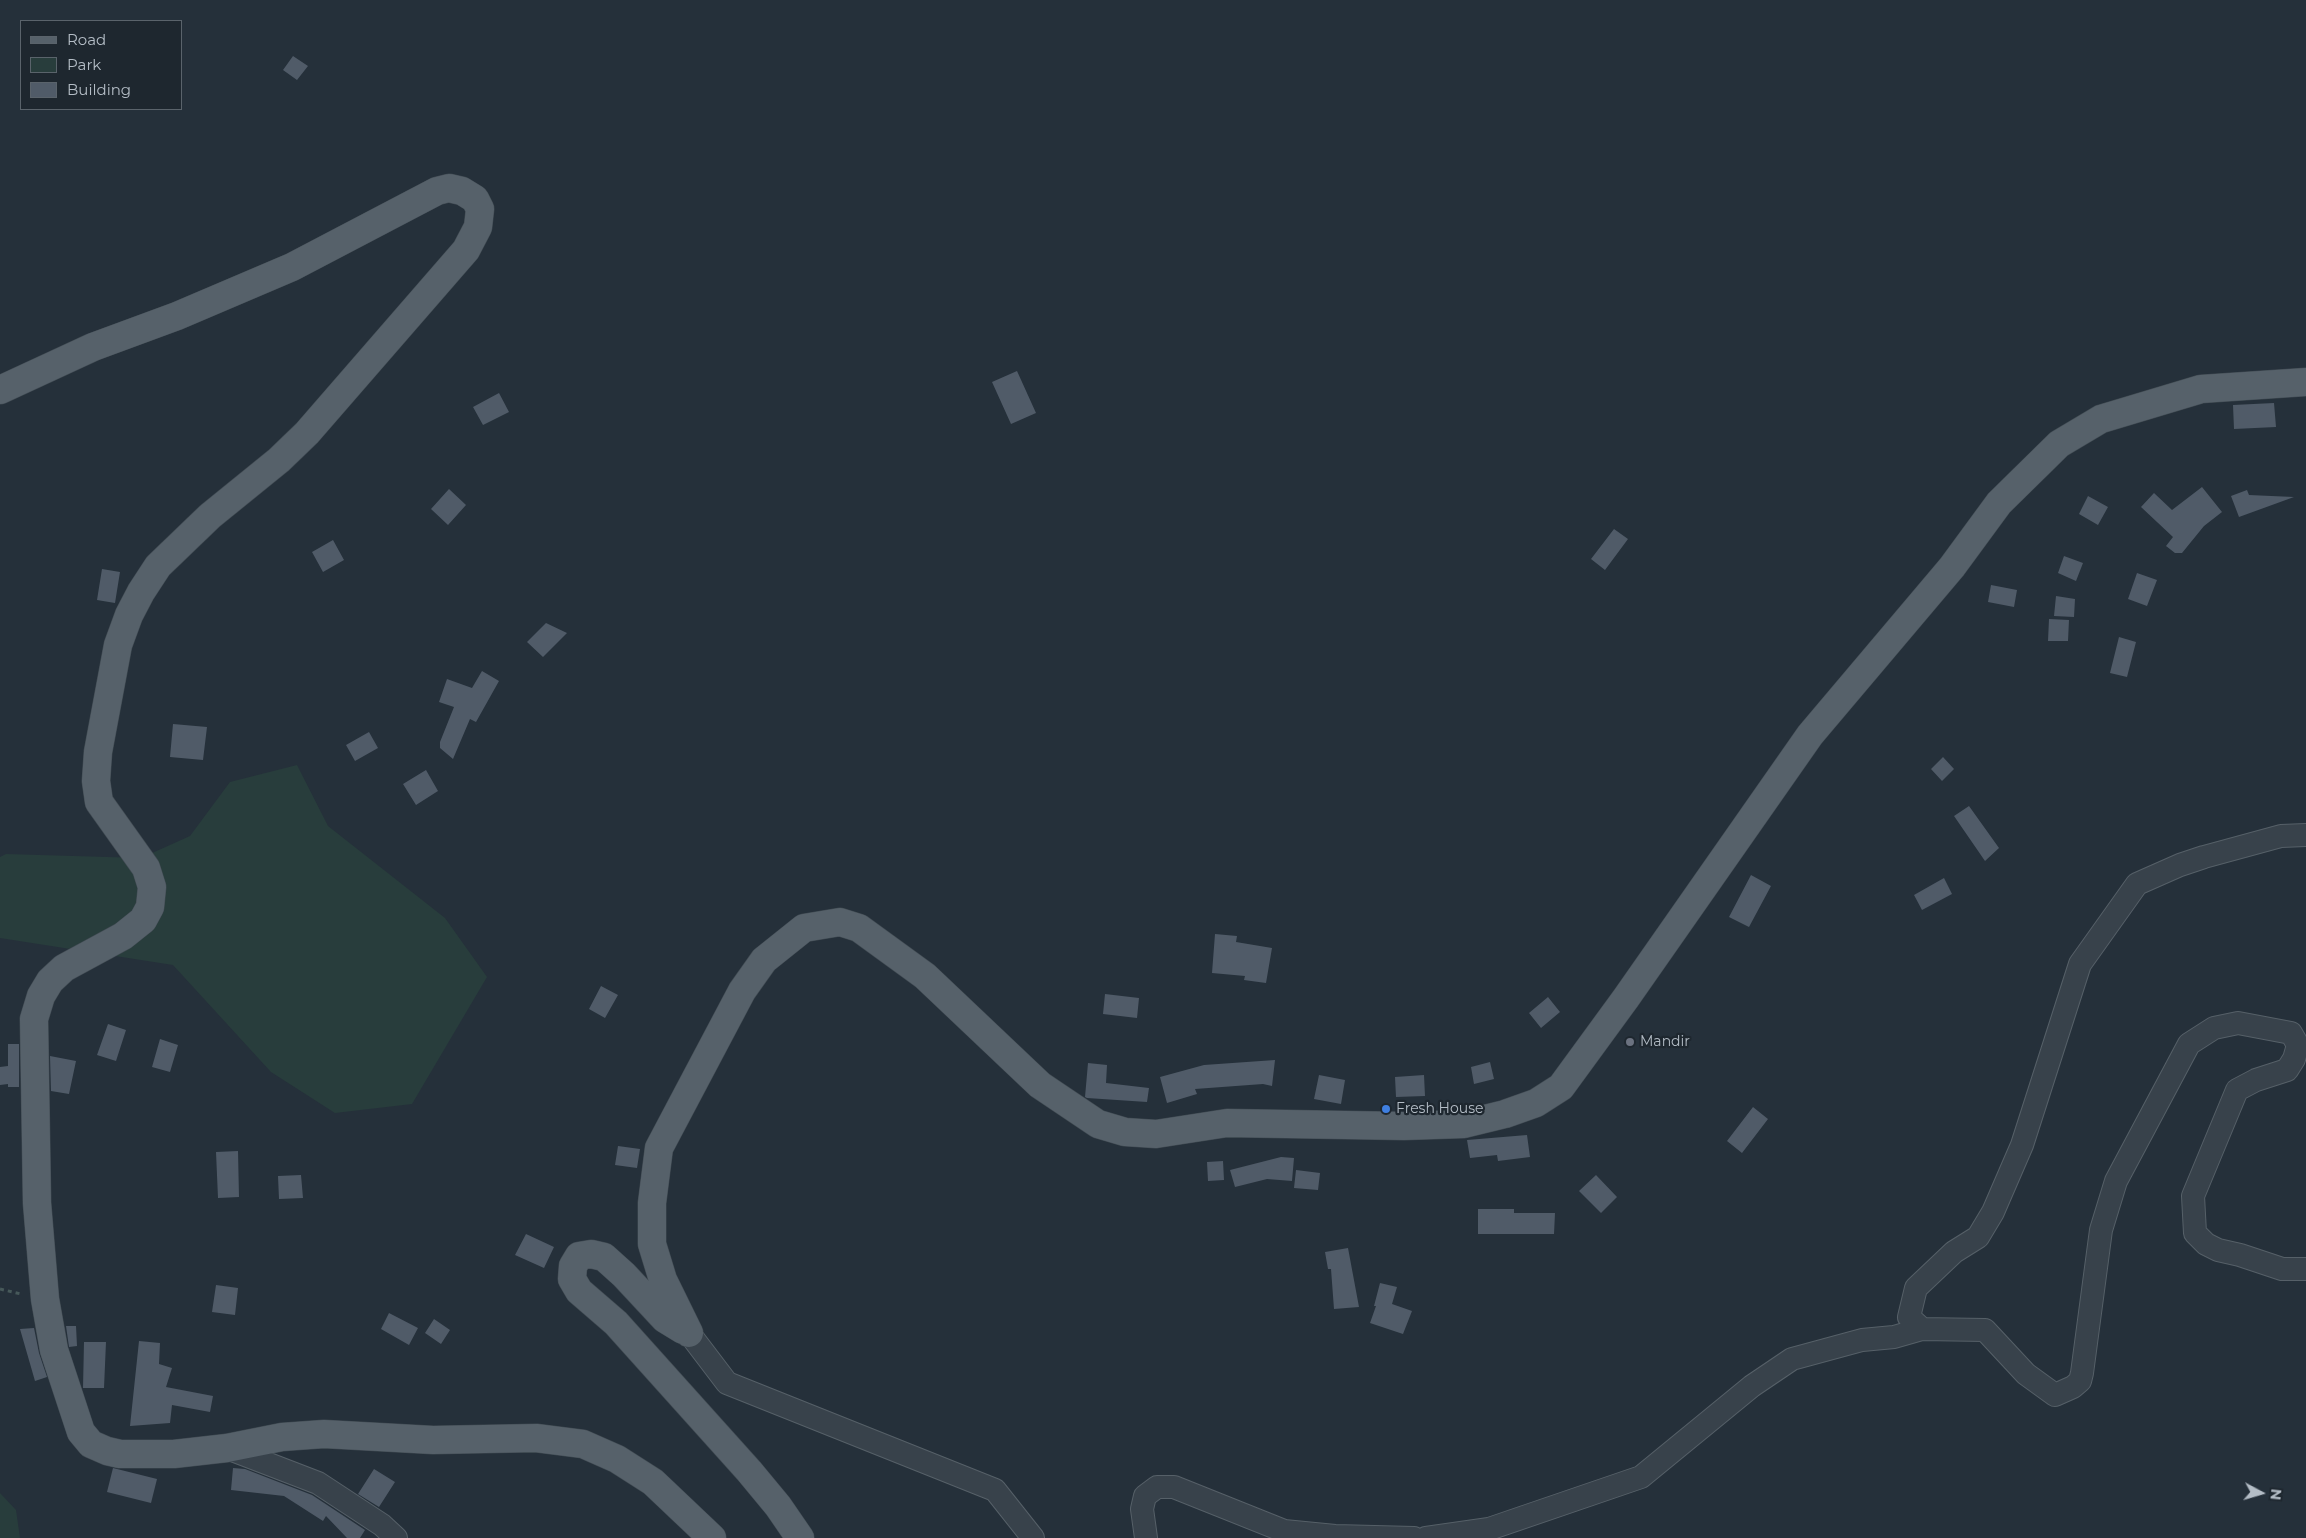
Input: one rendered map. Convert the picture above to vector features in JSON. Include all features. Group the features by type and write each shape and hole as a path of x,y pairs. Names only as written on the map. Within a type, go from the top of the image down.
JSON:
{"main road":[{"path":"0,390 93,347 177,316 292,267 437,191 449,188 475,199 480,209 478,227 466,250 307,432 280,460 210,516 158,566 129,615 118,645 98,752 96,781 99,802 146,868 152,887 150,907 143,920 123,936 64,968 50,981 41,996 34,1019 37,1203 45,1299 54,1350 81,1432 91,1444 107,1452 120,1454 174,1454 227,1448 282,1438 324,1434 424,1440 536,1438 583,1444 617,1459 653,1482 712,1538"},
{"path":"689,1332 663,1280 652,1244 652,1204 659,1148 742,991 764,960 804,928 840,922 859,928 925,976 1040,1085 1098,1124 1125,1132 1156,1134 1227,1123 1404,1126 1464,1124 1513,1112 1536,1103 1561,1087 1626,998 1810,735 1952,567 1999,503 2060,444 2102,419 2201,389 2244,384 2306,382"},
{"path":"689,1332 672,1324 665,1318 604,1257 591,1254 579,1256 573,1266 572,1279 579,1290 616,1323 669,1382 778,1506 800,1538"}],"street":[{"path":"1922,1329 1909,1317 1916,1288 1954,1252 1978,1237 1993,1212 2022,1145 2080,964 2137,884 2180,865 2204,857 2281,836 2306,835"},
{"path":"1426,1538 1489,1529 1641,1477 1752,1386 1792,1359 1862,1340 1894,1337 1922,1329 1985,1330 2026,1374 2055,1395 2073,1387 2080,1381 2082,1373 2101,1230 2116,1181 2189,1044 2214,1028 2238,1023 2291,1033 2298,1045 2294,1059 2287,1070 2256,1080 2237,1090 2192,1196 2195,1233 2206,1244 2218,1250 2240,1254 2282,1269 2306,1269"},
{"path":"689,1332 727,1383 995,1490 1033,1538"},
{"path":"227,1448 318,1483 382,1525 396,1538"},
{"path":"1146,1538 1142,1509 1145,1496 1157,1487 1174,1487 1284,1530 1335,1536 1414,1538"}],"green space":[{"path":"297,765 328,826 445,918 487,977 412,1104 335,1113 271,1072 173,965 0,938 0,857 6,854 141,858 190,836 230,782"},
{"path":"0,1493 16,1510 20,1538 0,1538"}],"building":[{"path":"293,56 308,66 297,80 283,70"},
{"path":"1017,371 1036,413 1011,424 992,382"},
{"path":"499,393 509,412 483,425 473,407"},
{"path":"2274,403 2276,427 2234,429 2233,405"},
{"path":"2202,487 2222,512 2204,526 2182,553 2175,553 2166,546 2173,537 2141,507 2154,493 2172,510"},
{"path":"449,489 466,505 448,525 431,509"},
{"path":"2247,490 2249,495 2294,497 2239,517 2231,496"},
{"path":"2088,496 2108,507 2098,525 2079,514"},
{"path":"1614,529 1628,539 1605,570 1591,559"},
{"path":"333,540 344,560 323,572 312,552"},
{"path":"2064,556 2083,563 2076,581 2058,573"},
{"path":"102,569 120,572 115,603 97,600"},
{"path":"2137,573 2157,580 2147,606 2128,599"},
{"path":"1991,585 2017,590 2014,607 1988,602"},
{"path":"2056,596 2075,599 2074,617 2054,616"},
{"path":"2049,619 2069,620 2068,641 2048,641"},
{"path":"546,623 567,633 543,657 527,642"},
{"path":"2119,637 2136,642 2127,677 2110,673"},
{"path":"482,671 499,681 476,722 470,719 453,759 440,748 440,742 454,707 439,702 447,679 472,688"},
{"path":"173,724 207,727 203,760 170,757"},
{"path":"369,732 378,748 355,761 346,745"},
{"path":"1943,757 1954,769 1942,781 1931,769"},
{"path":"426,770 438,791 416,805 403,784"},
{"path":"1969,806 1999,848 1985,861 1954,816"},
{"path":"1751,875 1771,886 1749,927 1729,917"},
{"path":"1944,878 1952,894 1922,910 1914,895"},
{"path":"1215,934 1237,936 1236,942 1272,948 1266,983 1244,980 1245,976 1212,973"},
{"path":"601,986 618,995 605,1018 589,1009"},
{"path":"1105,994 1139,998 1137,1018 1103,1014"},
{"path":"1548,997 1560,1012 1541,1028 1529,1013"},
{"path":"108,1024 126,1030 116,1061 97,1055"},
{"path":"160,1039 178,1045 170,1072 152,1067"},
{"path":"8,1044 19,1044 19,1087 8,1087 8,1084 0,1085 0,1067 8,1066"},
{"path":"50,1056 76,1061 69,1094 51,1091"},
{"path":"1275,1060 1272,1086 1263,1084 1195,1089 1197,1094 1167,1103 1160,1077 1204,1065"},
{"path":"1490,1062 1494,1079 1474,1084 1471,1067"},
{"path":"1088,1063 1107,1065 1106,1083 1149,1088 1147,1102 1085,1097"},
{"path":"1319,1075 1345,1080 1341,1104 1314,1099"},
{"path":"1424,1075 1425,1096 1396,1097 1395,1077"},
{"path":"1753,1107 1768,1119 1742,1153 1727,1141"},
{"path":"1527,1135 1530,1157 1498,1161 1497,1155 1470,1158 1467,1140"},
{"path":"618,1146 640,1149 637,1168 615,1165"},
{"path":"238,1151 239,1197 218,1198 216,1152"},
{"path":"1281,1157 1294,1158 1292,1181 1267,1179 1235,1187 1230,1170"},
{"path":"1223,1161 1224,1180 1208,1181 1207,1162"},
{"path":"1296,1170 1320,1173 1318,1190 1294,1188"},
{"path":"301,1175 303,1198 279,1199 278,1176"},
{"path":"1596,1175 1617,1197 1601,1213 1579,1191"},
{"path":"1478,1209 1514,1209 1514,1213 1555,1213 1554,1234 1478,1234"},
{"path":"526,1234 554,1247 544,1268 515,1255"},
{"path":"1348,1248 1359,1307 1334,1309 1331,1269 1328,1269 1325,1252"},
{"path":"1380,1283 1397,1287 1392,1304 1412,1311 1403,1334 1370,1323 1376,1306 1374,1306"},
{"path":"216,1285 238,1288 235,1315 212,1312"},
{"path":"389,1313 418,1328 409,1345 381,1329"},
{"path":"434,1319 450,1330 441,1344 425,1333"},
{"path":"66,1326 76,1326 77,1346 69,1347"},
{"path":"34,1328 39,1353 47,1377 35,1381 20,1329"},
{"path":"139,1341 160,1343 159,1364 172,1368 166,1387 213,1396 210,1412 172,1405 170,1423 130,1426"},
{"path":"84,1342 106,1342 104,1388 83,1388"},
{"path":"113,1468 157,1479 151,1503 107,1492"},
{"path":"233,1468 245,1469 312,1495 365,1530 360,1538 347,1538 326,1516 323,1521 284,1496 231,1490"},
{"path":"374,1469 395,1482 379,1507 358,1494"}],"place":[{"name":"Mandir","path":"1630,1042"},
{"name":"Fresh House","path":"1386,1109"}]}
